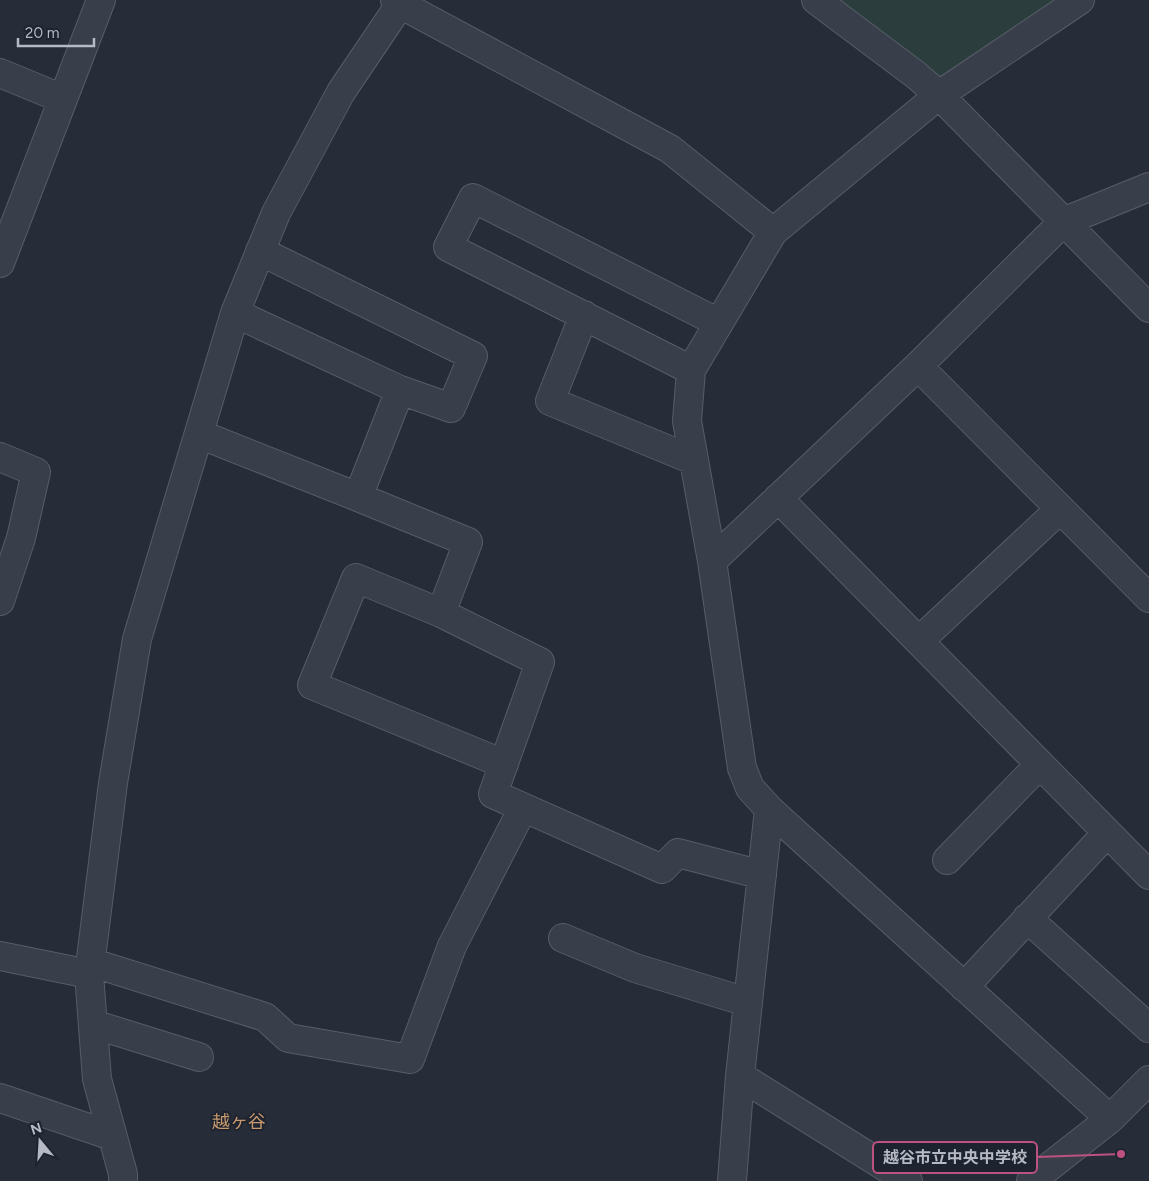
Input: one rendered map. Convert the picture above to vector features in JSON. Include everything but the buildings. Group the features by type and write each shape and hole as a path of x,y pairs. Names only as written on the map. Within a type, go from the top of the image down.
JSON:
{"street":[{"path":"0,263 101,0"},
{"path":"816,0 916,75 939,95 1149,308"},
{"path":"1080,0 939,95 773,232 691,370 687,421 712,561 742,768 750,788 769,809 1110,1119"},
{"path":"123,1181 123,1174 97,1079 90,968 113,782 137,639 235,312 260,251 276,213 341,92 399,1 670,149 773,232"},
{"path":"0,73 63,99"},
{"path":"712,561 918,366 1063,222 1149,187"},
{"path":"691,370 448,247 473,198 719,323"},
{"path":"235,312 400,390 451,408 473,356 260,251"},
{"path":"584,315 550,401 693,460"},
{"path":"918,366 1149,598"},
{"path":"358,497 400,390"},
{"path":"199,434 468,542 441,613"},
{"path":"0,457 36,472 21,538 0,601"},
{"path":"778,498 1149,875"},
{"path":"920,641 1060,509"},
{"path":"504,764 312,684 356,578 441,613 540,662 504,764 493,794 662,869 678,853 762,875"},
{"path":"947,860 1040,764"},
{"path":"0,956 90,968 266,1017 288,1038 410,1059 452,946 523,808"},
{"path":"732,1181 747,1002 769,809"},
{"path":"964,987 1107,832"},
{"path":"1028,918 1149,1028"},
{"path":"563,938 635,968 747,1002"},
{"path":"94,1024 199,1057"},
{"path":"740,1076 908,1181"},
{"path":"1031,1181 1110,1119 1149,1080"},
{"path":"0,1098 112,1136"}],"shaded area":[{"path":"834,0 1064,0 941,82"}],"place":[{"name":"越谷市立中央中学校","path":"1121,1154"}],"district":[{"name":"越ヶ谷","path":"239,1122"}]}
